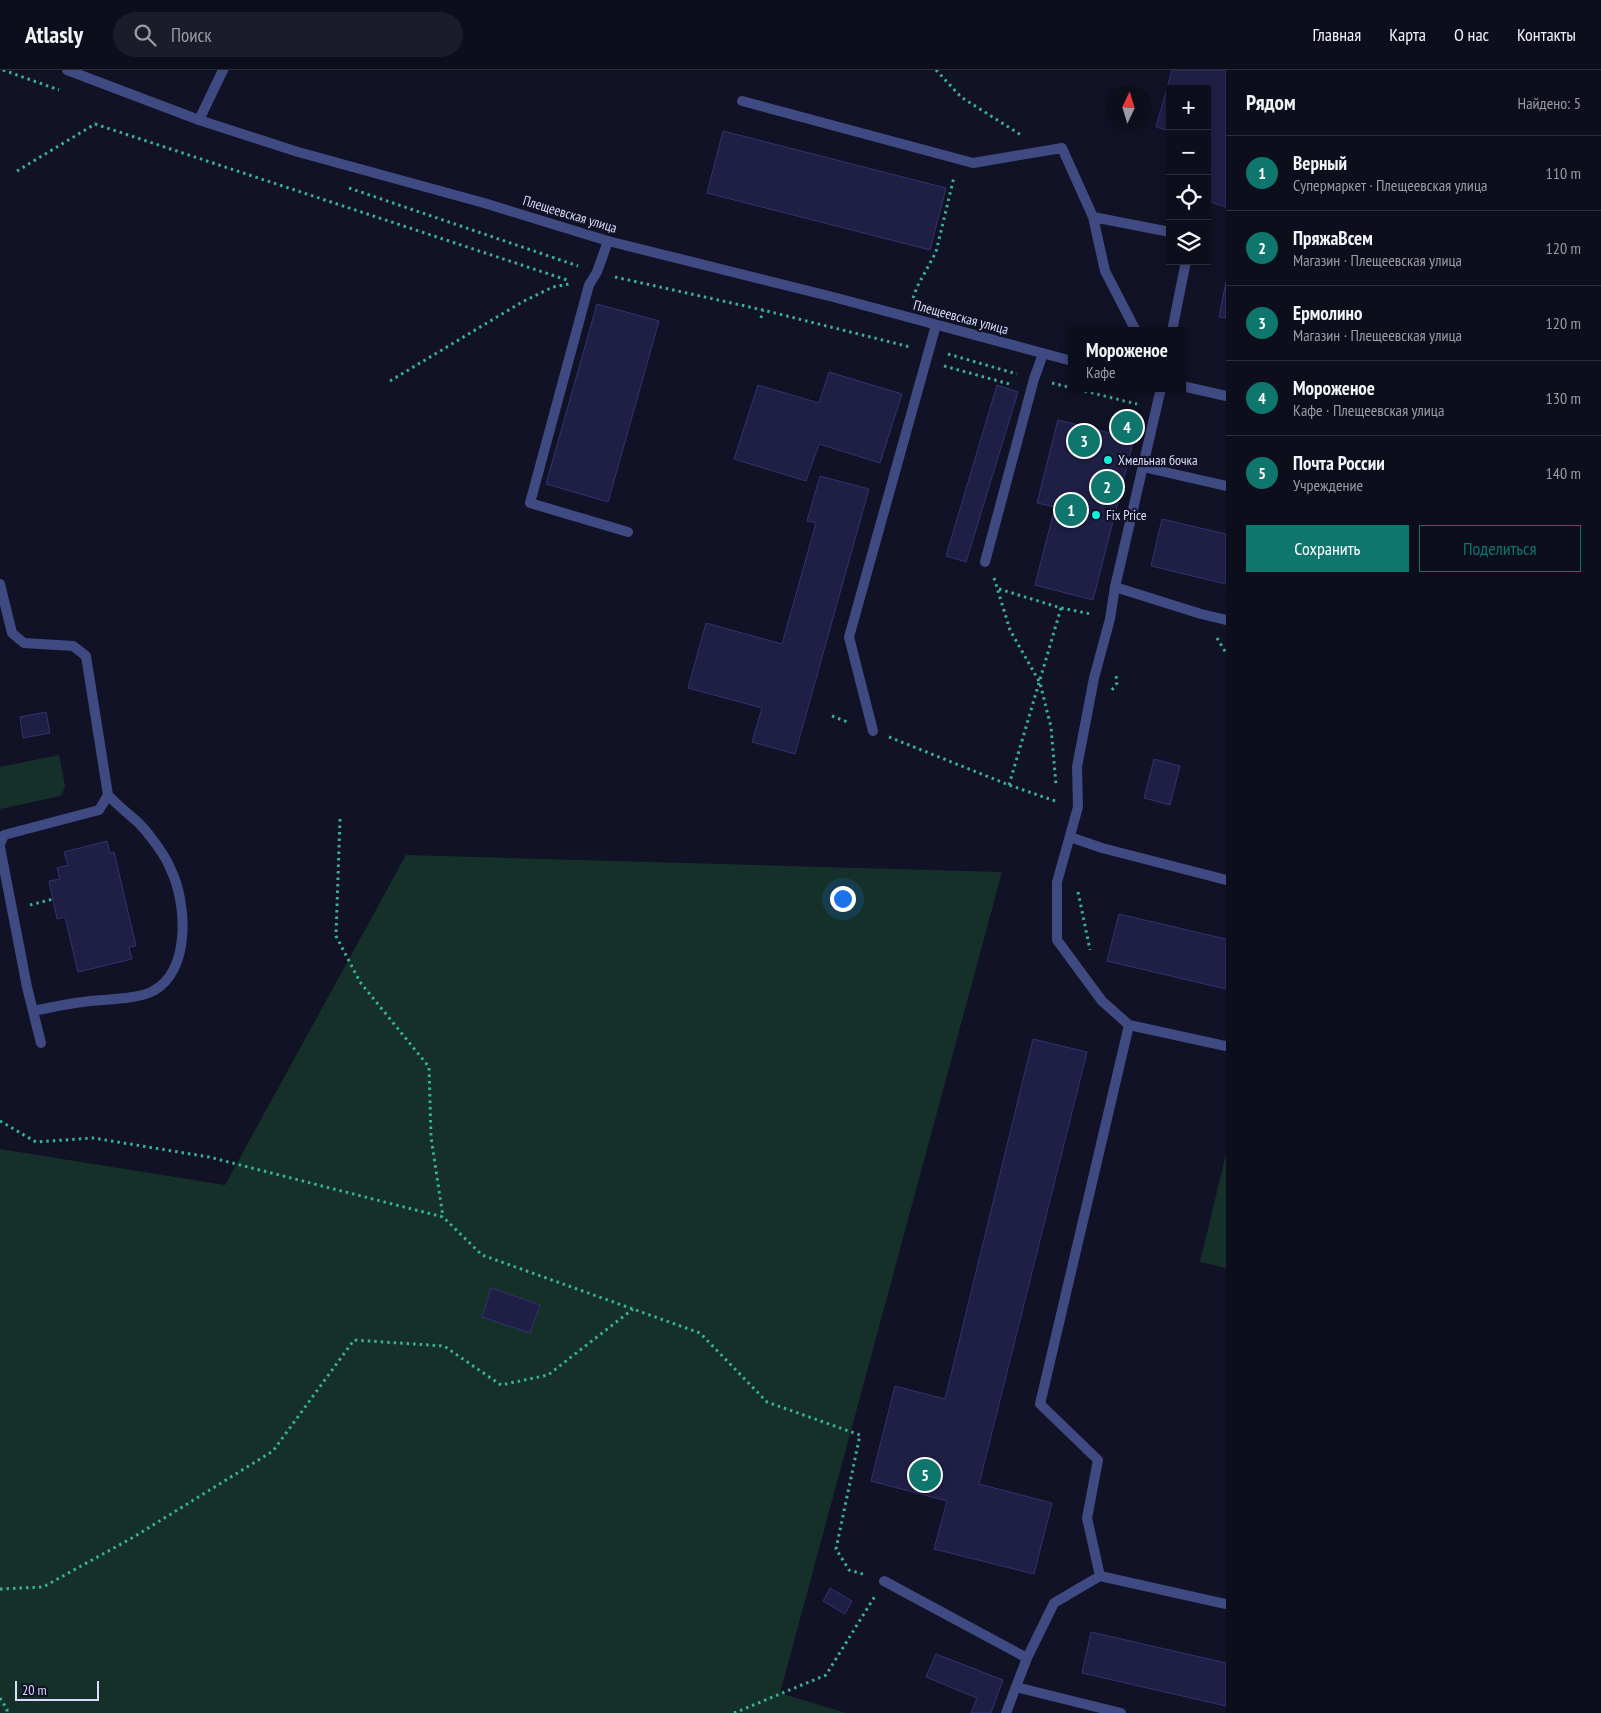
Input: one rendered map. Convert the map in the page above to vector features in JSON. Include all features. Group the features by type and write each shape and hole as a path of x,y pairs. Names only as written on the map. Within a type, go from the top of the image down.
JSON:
{"street":[{"name":"Плещеевская улица","path":"67,70 199,120 298,152 484,203 608,241 1068,360"},
{"path":"199,120 223,70"},
{"path":"742,100 973,163 1062,148 1093,217 1105,271 1134,327"},
{"path":"1093,217 1166,231"},
{"path":"608,241 597,272 589,285 530,503 628,532"},
{"path":"1173,327 1185,265"},
{"path":"873,731 849,637 936,325"},
{"path":"985,562 1042,354"},
{"path":"1186,387 1226,396"},
{"path":"1160,392 1115,587 1110,619 1094,678 1077,767 1078,807 1057,882 1057,940 1102,1001 1128,1025 1226,1046"},
{"path":"1143,467 1226,486"},
{"path":"0,584 12,633 24,643 73,646 86,656 108,795 118,807 135,819 158,846 172,870 180,901 182,941 174,968 164,983 152,992 134,996 79,1002 33,1011"},
{"path":"1115,587 1226,620"},
{"path":"41,1043 27,987 0,846 4,835 99,810 108,795"},
{"path":"1070,837 1102,848 1226,880"},
{"path":"1100,1576 1087,1518 1098,1460 1040,1404 1128,1025"},
{"path":"1006,1713 1027,1658 1054,1603 1100,1576 1226,1604"},
{"path":"884,1581 1027,1658"},
{"path":"1016,1687 1121,1713"}],"path":[{"path":"3,70 63,91"},
{"path":"936,70 961,97 1027,138"},
{"path":"17,171 95,124 575,283 553,287 522,302 390,381"},
{"path":"913,299 917,287 936,252 958,160"},
{"path":"344,186 597,272 763,310 902,346 930,349 1068,387"},
{"path":"761,318 763,310"},
{"path":"930,349 939,365 1019,387 1034,379"},
{"path":"1089,392 1156,408"},
{"path":"832,716 1059,802 1054,776 1051,727 1040,683 1010,630 998,589 1061,608 1092,614"},
{"path":"1010,785 1061,608"},
{"path":"340,819 336,936 360,982 429,1067 431,1137 443,1217"},
{"path":"1076,883 1092,956"},
{"path":"26,905 53,899"},
{"path":"0,1121 36,1142 93,1138 209,1157 443,1217 482,1255 700,1333 767,1402 860,1435 836,1549 849,1570 884,1581 826,1675 734,1713"},
{"path":"0,1589 43,1587 132,1538 273,1451 354,1340 444,1346 501,1386 548,1375 634,1308"},
{"path":"0,1698 7,1708 7,1713"}],"green space":[{"path":"59,755 65,786 61,796 0,809 0,767"},
{"path":"406,855 1002,872 780,1693 846,1713 0,1713 0,1149 225,1185"},
{"path":"1226,1154 1226,1268 1200,1262"}],"building":[{"path":"1172,70 1226,70 1226,207 1211,202 1211,85 1168,85"},
{"path":"1166,91 1166,130 1156,127"},
{"path":"723,131 946,188 930,250 707,193"},
{"path":"1226,282 1226,318 1219,317"},
{"path":"597,304 659,321 608,502 546,484"},
{"path":"829,372 902,394 880,463 819,444 806,481 734,459 758,385 819,403"},
{"path":"997,385 1018,392 966,562 946,556"},
{"path":"1058,420 1134,439 1093,600 1035,585 1055,507 1037,503"},
{"path":"1123,421 1133,423 1131,433 1121,431"},
{"path":"820,476 869,489 795,754 752,742 762,708 688,688 706,623 782,644 816,523 807,521"},
{"path":"1162,519 1226,534 1226,584 1151,566"},
{"path":"46,712 50,733 23,738 20,717"},
{"path":"1154,759 1180,766 1170,805 1144,798"},
{"path":"107,841 110,853 114,852 136,946 129,947 132,959 78,972 65,917 57,919 49,881 60,879 57,868 68,865 64,852"},
{"path":"1119,914 1226,939 1226,989 1107,961"},
{"path":"1033,1039 1087,1052 979,1484 1052,1503 1034,1574 934,1549 947,1501 871,1481 895,1386 945,1399"},
{"path":"491,1288 540,1305 530,1333 482,1317"},
{"path":"830,1588 852,1601 845,1614 823,1601"},
{"path":"1091,1632 1226,1663 1226,1706 1082,1673"},
{"path":"936,1654 1003,1680 991,1713 971,1713 977,1698 926,1677"}],"place":[{"name":"Мороженое","path":"1127,427"},
{"name":"Ермолино","path":"1084,441"},
{"name":"Хмельная бочка","path":"1108,460"},
{"name":"ПряжаВсем","path":"1107,487"},
{"name":"Верный","path":"1071,510"},
{"name":"Fix Price","path":"1096,515"},
{"name":"Почта России","path":"925,1475"}]}
